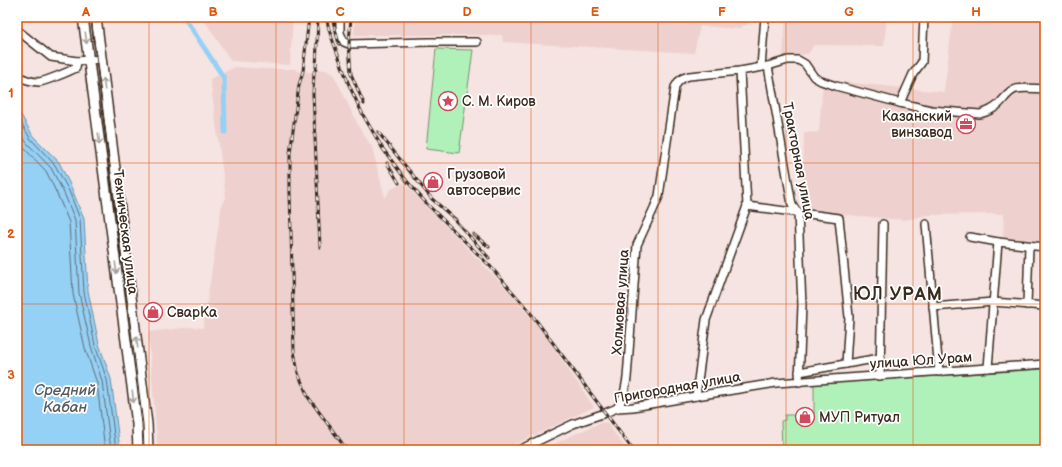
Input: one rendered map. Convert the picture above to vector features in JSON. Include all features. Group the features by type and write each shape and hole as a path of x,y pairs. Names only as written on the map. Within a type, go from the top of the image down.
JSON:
{"main road":[{"name":"Техническая улица","path":"83,17 137,424 138,450"},
{"name":"Техническая улица","path":"96,17 100,59 147,424 148,450"}],"street":[{"path":"340,17 340,33 344,42 349,44 477,42"},
{"name":"Тракторная улица","path":"765,17 765,67 792,205 798,213 802,305 799,382"},
{"path":"900,103 913,74 922,62 924,17"},
{"path":"17,30 51,57 77,61 100,59"},
{"path":"696,396 706,320 747,206 740,71 765,67 788,60 798,60 805,64 814,77 836,86 931,110 980,114 988,112 998,105 1008,94 1016,90 1024,88 1045,89"},
{"path":"17,75 31,81 40,82 76,68 77,61"},
{"name":"Холмовая улица","path":"617,408 622,402 625,394 627,378 636,245 659,196 675,87 683,78 689,76 740,71"},
{"path":"747,206 839,218 849,317 846,364"},
{"path":"880,376 883,224"},
{"path":"926,224 939,372"},
{"path":"970,237 998,242 1045,247"},
{"path":"988,368 998,242"},
{"path":"1027,304 1029,246"},
{"path":"933,307 993,302 1045,306"},
{"path":"799,372 880,358"},
{"name":"улица Юл Урам","path":"799,382 1045,364"},
{"name":"Пригородная улица","path":"519,450 573,424 617,408 633,407 776,383 799,382"}],"shaded area":[{"path":"202,17 293,17 290,65 231,61"},
{"path":"355,17 757,17 739,29 700,26 694,53 503,42 502,35 354,35"},
{"path":"786,17 887,17 884,46 814,45 808,54 783,56"},
{"path":"953,17 1045,17 1045,241 1003,237 1004,214 926,215 906,220 802,211 804,133 819,132 823,80 944,92"},
{"path":"235,67 296,69 297,71 317,73 317,70 326,70 334,75 359,127 372,147 385,198 391,189 404,183 505,287 543,332 594,407 503,450 158,450 148,332 191,327 203,328 222,203 226,198 210,79"},
{"path":"603,422 607,423 627,450 542,450 577,433"}],"green space":[{"path":"436,49 473,50 459,153 426,149"},
{"path":"1045,369 1045,450 782,450 781,421 785,420 785,415 814,415 814,384"}],"water":[{"name":"Средний Кабан","path":"17,108 33,136 59,162 84,219 88,291 99,344 111,379 120,450 17,450"}],"waterway":[{"path":"184,17 224,78 225,132"}],"tram line":[{"path":"91,17 143,424 144,450"}],"railway":[{"path":"309,17 303,71 299,85 290,153 294,351 298,373 308,397 347,450"},
{"path":"318,17 316,69 314,72 313,94 320,247"},
{"path":"326,17 330,33 349,85 363,115 383,149 406,180 427,204 490,266 529,311 633,450"},
{"path":"332,17 339,44"},
{"path":"351,17 349,44 351,74 364,104"},
{"path":"378,132 432,199 456,220"},
{"path":"387,163 399,183"},
{"path":"452,217 489,258"},
{"path":"473,234 489,247"}],"place":[{"name":"С. М. Киров","path":"448,101"},
{"name":"Казанский винзавод","path":"966,124"},
{"name":"Грузовой автосервис","path":"433,182"},
{"name":"СварКа","path":"153,312"},
{"name":"МУП Ритуал","path":"805,417"}],"district":[{"name":"ЮЛ УРАМ","path":"898,294"}]}
